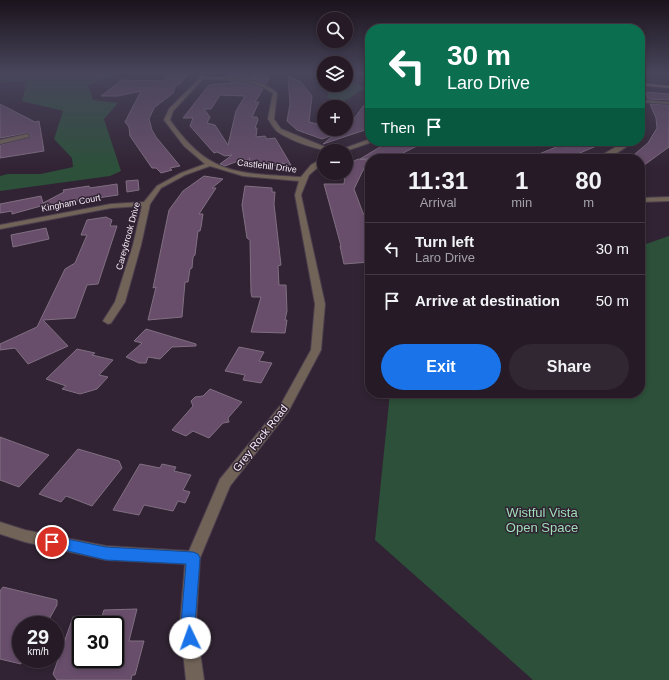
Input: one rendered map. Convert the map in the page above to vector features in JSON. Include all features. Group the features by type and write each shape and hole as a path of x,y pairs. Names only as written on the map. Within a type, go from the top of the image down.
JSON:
{"street":[{"name":"Castlehill Drive","path":"176,105 171,110 167,120 192,152 210,164 235,172 302,179"},
{"path":"273,105 271,119 279,130 317,146"},
{"path":"0,142 26,136"},
{"path":"353,147 365,143"},
{"path":"608,154 623,146"},
{"path":"302,179 317,163"},
{"name":"Careybrook Drive","path":"108,321 120,302 137,245 146,204 159,187 183,174 210,164"},
{"name":"Grey Rock Road","path":"195,680 188,624 193,558 225,483 284,409 316,350 320,304 298,195 302,179"},
{"path":"645,200 669,199"},
{"name":"Kingham Court","path":"0,227 111,206 146,204"},
{"path":"0,528 25,536 106,553 193,558"}],"green space":[{"path":"37,105 116,105 104,119 121,171 110,176 0,191 0,176 8,174 41,174 73,167 72,158 54,139 63,111"},
{"name":"Wistful Vista Open Space","path":"669,236 669,680 533,680 375,540 389,398 645,398 645,244"}],"building":[{"path":"0,105 1,105 35,122 39,121 44,151 0,158 0,145 30,137 30,134 27,133 0,138"},
{"path":"134,105 158,105 154,108 149,119 152,130 180,166 170,168 172,170 161,173 156,168 152,168 130,136 129,127 125,122"},
{"path":"193,105 214,105 211,109 204,109 210,117 207,123 215,125 228,145 236,111 240,105 258,105 252,117 257,117 258,120 255,128 257,128 256,137 265,136 267,139 275,138 291,165 281,163 278,166 249,161 250,158 243,163 238,161 225,166 220,164 232,155 225,156 217,152 214,153 190,126 193,118 183,118"},
{"path":"290,105 311,105 309,122 317,124 317,136 330,136 322,139 297,130 287,121"},
{"path":"364,105 365,105 365,130 353,134 353,120"},
{"path":"650,105 669,105 669,147 645,164 645,154 635,154 648,143 657,128 656,118"},
{"path":"333,136 347,136 323,144"},
{"path":"382,146 417,146 401,154 368,154"},
{"path":"559,146 596,146 578,154 539,154"},
{"path":"358,159 365,160 365,166 354,189 365,216 365,262 344,264 341,246 324,184 344,184 344,180 353,180 353,162"},
{"path":"204,176 223,179 212,188 216,188 199,214 203,214 201,227 200,231 198,231 195,255 193,257 188,282 185,282 182,317 148,320 156,287 153,288 169,210 183,191"},
{"path":"138,180 139,190 127,192 126,181"},
{"path":"117,184 118,195 41,206 12,214 12,211 0,213 0,204 41,196 43,203 64,192 63,190"},
{"path":"245,186 272,188 272,192 275,192 274,204 281,265 278,266 279,285 286,285 287,311 285,320 287,320 285,333 251,332 261,297 252,297 251,293 250,240 247,238 242,205"},
{"path":"106,217 112,220 110,226 117,226 98,284 87,285 75,318 43,320 68,346 28,364 15,348 0,350 0,344 37,327 65,269 75,263 87,235 81,235 87,220"},
{"path":"46,228 49,239 13,247 11,235"},
{"path":"146,329 196,344 196,346 172,347 160,359 148,357 146,363 139,363 126,357 142,343 134,341"},
{"path":"239,347 264,352 259,361 272,363 261,383 243,380 245,375 225,371"},
{"path":"77,349 95,353 92,355 113,360 99,375 108,377 97,389 80,394 62,389 66,386 46,379"},
{"path":"210,389 242,402 228,418 229,422 223,423 209,438 193,431 186,436 172,430 193,406 191,401 195,397 203,396"},
{"path":"0,437 49,455 19,487 0,480"},
{"path":"78,449 119,461 122,468 92,506 66,496 61,502 39,494"},
{"path":"140,464 160,468 162,464 176,467 174,471 191,475 183,490 190,492 185,503 178,501 173,511 144,505 139,515 113,510"},
{"path":"3,587 57,600 57,605 51,616 12,616 12,662 0,659 0,591"},
{"path":"137,609 129,641 144,641 135,675 132,675 131,680 57,680 53,674 55,668 64,668 64,643 72,620 72,668 124,668 124,616 102,616 104,610"}],"route":[{"path":"52,542 106,553 193,558 188,624 190,638"}]}
